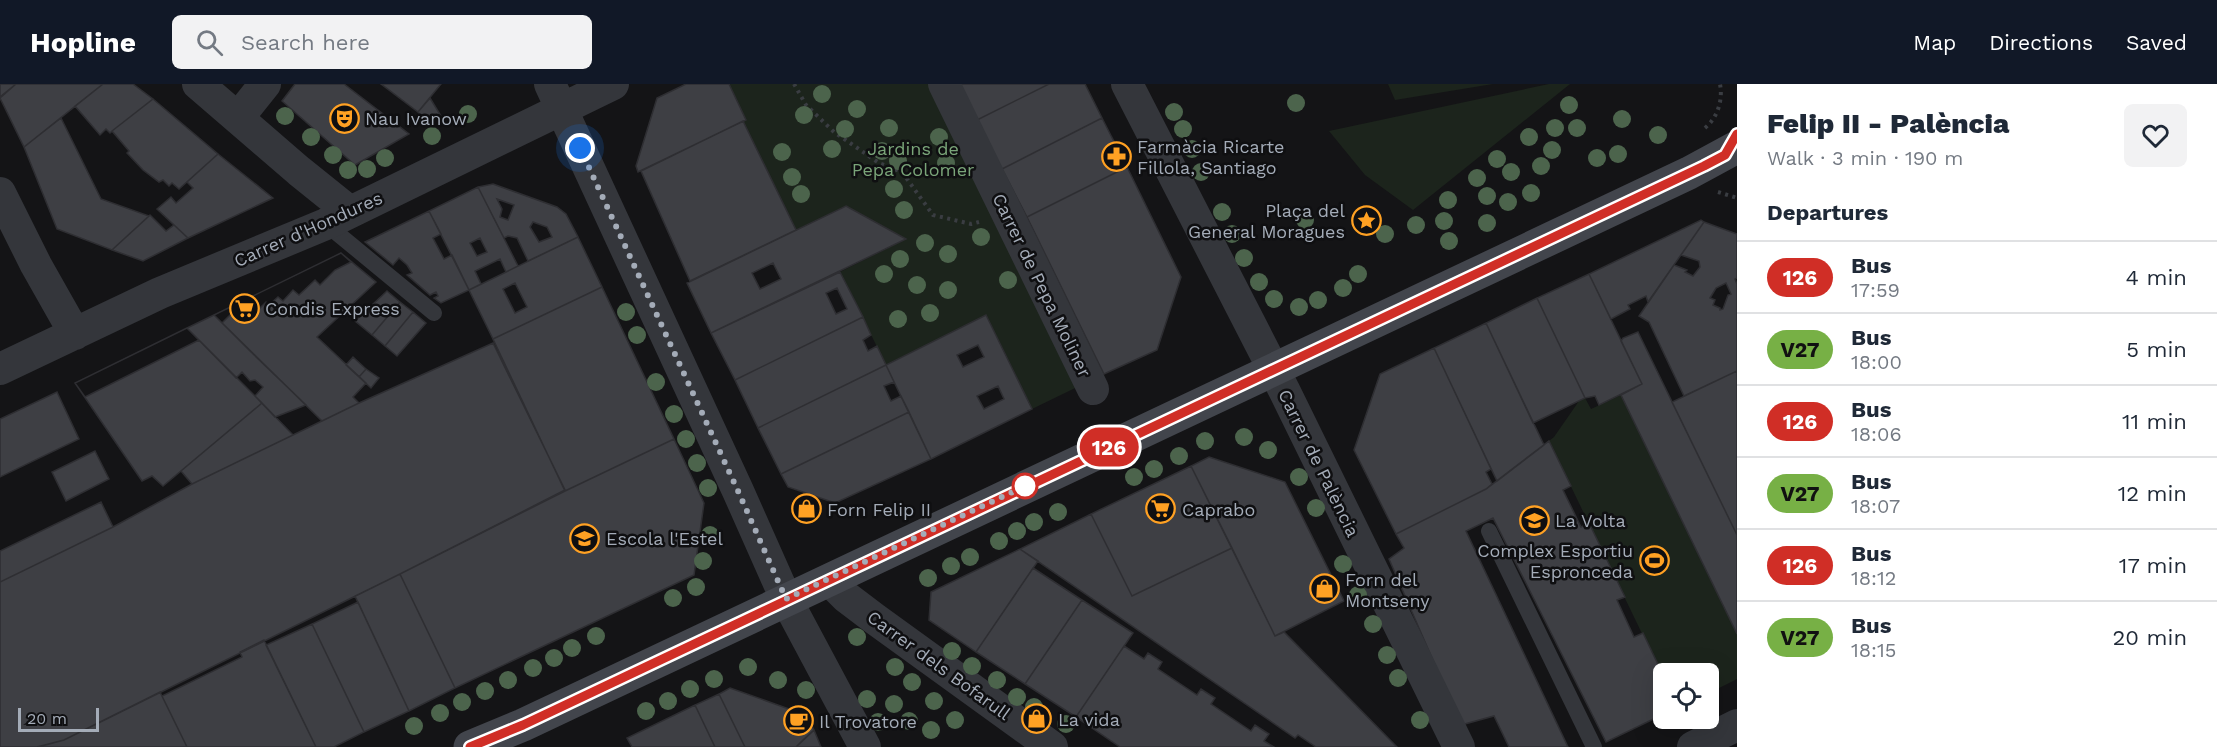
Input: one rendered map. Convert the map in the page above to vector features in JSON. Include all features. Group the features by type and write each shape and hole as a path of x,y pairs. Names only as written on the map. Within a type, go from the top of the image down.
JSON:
{"main road":[{"path":"470,747 523,725 829,580 1734,148"}],"street":[{"path":"198,84 298,171 338,218"},
{"path":"238,118 265,84"},
{"name":"Carrer d'Hondures","path":"0,369 160,293 338,218 556,96 613,84"},
{"name":"Carrer de Pepa Moliner","path":"944,84 1093,389"},
{"name":"Carrer de Palència","path":"1127,84 1273,369 1459,747"},
{"path":"556,96 786,599 865,747"},
{"path":"0,193 36,265 75,334"},
{"name":"Carrer dels Bofarull","path":"829,580 865,612 1052,747"},
{"path":"1693,747 1737,725"}],"lane":[{"path":"338,218 434,313"},
{"path":"1489,531 1594,747"}],"path":[{"path":"794,84 806,105 834,132 879,163 902,172 933,215 970,224 1009,217"},
{"path":"1701,131 1710,124 1718,111 1722,95 1720,84"},
{"path":"1715,191 1737,198"}],"green space":[{"name":"Jardins de Pepa Colomer","path":"729,84 959,84 1104,374 1032,409 986,315 886,365 840,272 906,239 846,206 796,230 743,121 746,120"},
{"path":"1388,84 1493,84 1395,100"},
{"path":"1549,84 1570,84 1413,210 1365,175 1329,131"},
{"name":"Complex Esportiu Espronceda","path":"1621,395 1737,634 1737,679 1719,688 1719,663 1656,663 1549,441 1579,401 1585,398 1591,409"}],"building":[{"path":"0,84 16,84 0,97"},
{"path":"16,84 103,84 24,147 0,98"},
{"path":"103,84 133,84 153,99 110,133 106,129 100,135 75,106"},
{"name":"Nau Ivanow","path":"295,84 344,84 409,134 355,165 282,101"},
{"path":"381,84 441,84 418,112"},
{"path":"686,84 729,84 746,120 638,172 636,166 657,98"},
{"path":"959,84 1049,84 977,120"},
{"path":"1049,84 1085,84 1102,118 1002,169 977,120"},
{"path":"430,98 441,116 427,125 418,112"},
{"path":"153,99 218,154 179,189 172,183 169,186 163,180 159,182 143,170 127,153 129,151 112,131"},
{"path":"61,118 101,199 149,216 112,250 57,229 24,147"},
{"path":"1102,118 1127,167 1027,217 1002,169"},
{"path":"743,121 796,230 690,281 641,171"},
{"path":"218,154 273,198 188,238 157,209 171,197 176,203 193,188 187,182"},
{"path":"1127,167 1181,277 1157,350 1104,374 1027,217"},
{"path":"493,184 557,207 566,214 578,237 528,261 517,238 508,236 504,238 478,187","holes":["497,199 514,205 508,220 500,217 502,209","533,222 547,227 552,237 539,242 530,227"]},
{"path":"478,187 518,266 506,272 500,259 475,271 481,284 469,290 429,211","holes":["480,238 487,252 477,256 470,243"]},
{"path":"846,206 906,239 711,333 687,283","holes":["773,263 781,279 760,289 752,273"]},
{"path":"429,211 441,234 433,238 444,259 452,255 469,290 441,303 434,298 438,296 436,292 430,295 407,275 412,273 399,258 393,265 365,242"},
{"path":"150,215 166,231 174,225 188,238 143,261 112,250"},
{"path":"1701,220 1704,222 1648,302 1646,296 1628,305 1630,309 1611,319 1589,274"},
{"path":"1704,222 1737,234 1737,278 1735,279 1737,284 1737,371 1684,396 1649,322 1639,316 1674,265 1687,270 1685,272 1693,276 1700,267 1699,261 1681,255","holes":["1726,283 1731,294 1728,295 1723,309 1720,310 1713,305 1715,300 1710,298 1716,288"]},
{"path":"578,237 602,287 493,339 469,290","holes":["515,283 527,307 515,313 503,289"]},
{"path":"341,253 351,262 335,270 320,285 315,280 299,295 293,290 283,301 278,297 269,305 266,302 258,310 255,307 239,322 231,314 222,323 214,315"},
{"path":"341,253 376,282 317,337 366,383 353,397 359,403 322,421 214,315"},
{"path":"840,272 863,317 735,380 711,333","holes":["837,288 847,309 836,314 826,293"]},
{"path":"1589,274 1642,384 1599,405 1595,396 1585,398 1537,298"},
{"path":"602,287 674,439 565,491 493,339"},
{"path":"387,291 400,302 372,335 355,321"},
{"path":"1537,298 1585,398 1533,423 1486,323"},
{"path":"400,302 413,312 385,346 372,335"},
{"path":"413,312 426,323 397,356 385,346"},
{"path":"214,315 306,405 275,417 255,396 263,387 255,380 250,381 242,372 236,378 187,328"},
{"path":"986,315 1032,409 931,459 886,365","holes":["978,345 984,357 963,367 957,355","998,386 1004,399 984,409 977,396"]},
{"path":"863,317 871,335 863,340 868,351 877,346 886,365 758,428 735,380"},
{"path":"1486,323 1544,445 1497,481 1434,348"},
{"path":"187,328 262,403 163,486 152,476 142,481 75,383"},
{"path":"187,328 199,340 85,397 75,383"},
{"path":"1638,332 1737,535 1737,634 1621,395 1642,384 1621,341"},
{"path":"493,343 565,490 64,740 38,747 0,747 0,582 113,527 192,484 359,403"},
{"path":"1434,348 1491,469 1486,472 1492,484 1396,534 1354,450 1380,374"},
{"path":"353,357 366,369 359,377 346,365"},
{"path":"886,365 894,382 884,386 891,401 901,396 909,412 781,474 758,428"},
{"path":"366,369 379,378 371,388 359,377"},
{"path":"1737,371 1737,535 1672,402"},
{"path":"57,392 79,439 0,477 0,419"},
{"path":"262,403 293,435 192,484 181,471"},
{"path":"909,412 931,459 835,503 788,487 781,474"},
{"name":"Escola l'Estel","path":"674,439 704,503 694,575 455,688 400,574"},
{"path":"1549,441 1571,486 1563,490 1581,527 1589,523 1625,597 1617,600 1634,637 1643,633 1657,663 1653,663 1653,719 1606,742 1493,518 1466,531 1568,747 1509,747 1494,716 1461,725 1389,559 1404,548 1396,534 1486,489"},
{"path":"95,451 109,479 66,501 52,472"},
{"path":"1209,457 1285,482 1344,601 1275,636 1191,466"},
{"path":"1191,466 1232,548 1132,596 1091,514"},
{"path":"101,502 113,527 0,582 0,551"},
{"path":"1091,514 1132,596 1232,548 1275,636 1284,632 1397,747 1316,747 1298,735 1295,738 1020,549"},
{"path":"1020,549 1038,561 976,652 929,620 931,592"},
{"path":"1033,568 1082,600 1025,684 976,652"},
{"path":"400,574 455,688 409,711 355,596"},
{"path":"1082,600 1133,633 1076,717 1025,684"},
{"path":"358,602 409,711 364,732 312,624"},
{"path":"312,624 364,732 334,747 316,747 266,645"},
{"path":"264,640 316,747 187,747 162,696 242,657 240,652"},
{"path":"1124,646 1144,659 1148,653 1162,662 1158,669 1197,695 1201,689 1215,698 1211,704 1251,731 1255,725 1269,734 1264,741 1274,747 1120,747 1076,717"},
{"path":"730,688 806,715 814,730 796,747 745,747 719,694"},
{"path":"160,692 187,747 37,747 64,740"},
{"path":"719,694 745,747 715,747 695,705"},
{"path":"695,705 715,747 632,747 627,738"},
{"path":"814,730 821,747 796,747 804,739"}],"bus line":[{"name":"126","path":"470,747 523,725 1704,166 1725,155 1737,134"}],"place":[{"name":"Nau Ivanow","path":"344,118"},
{"name":"Farmàcia Ricarte Fillola, Santiago","path":"1116,156"},
{"name":"Plaça del General Moragues","path":"1366,220"},
{"name":"Condis Express","path":"244,308"},
{"name":"Forn Felip II","path":"806,509"},
{"name":"Caprabo","path":"1161,509"},
{"name":"La Volta","path":"1534,520"},
{"name":"Escola l'Estel","path":"585,538"},
{"name":"Complex Esportiu Espronceda","path":"1654,560"},
{"name":"Forn del Montseny","path":"1324,589"},
{"name":"La vida","path":"1037,719"},
{"name":"Il Trovatore","path":"798,721"}],"route":[{"path":"580,148 786,599 1025,486"}]}
